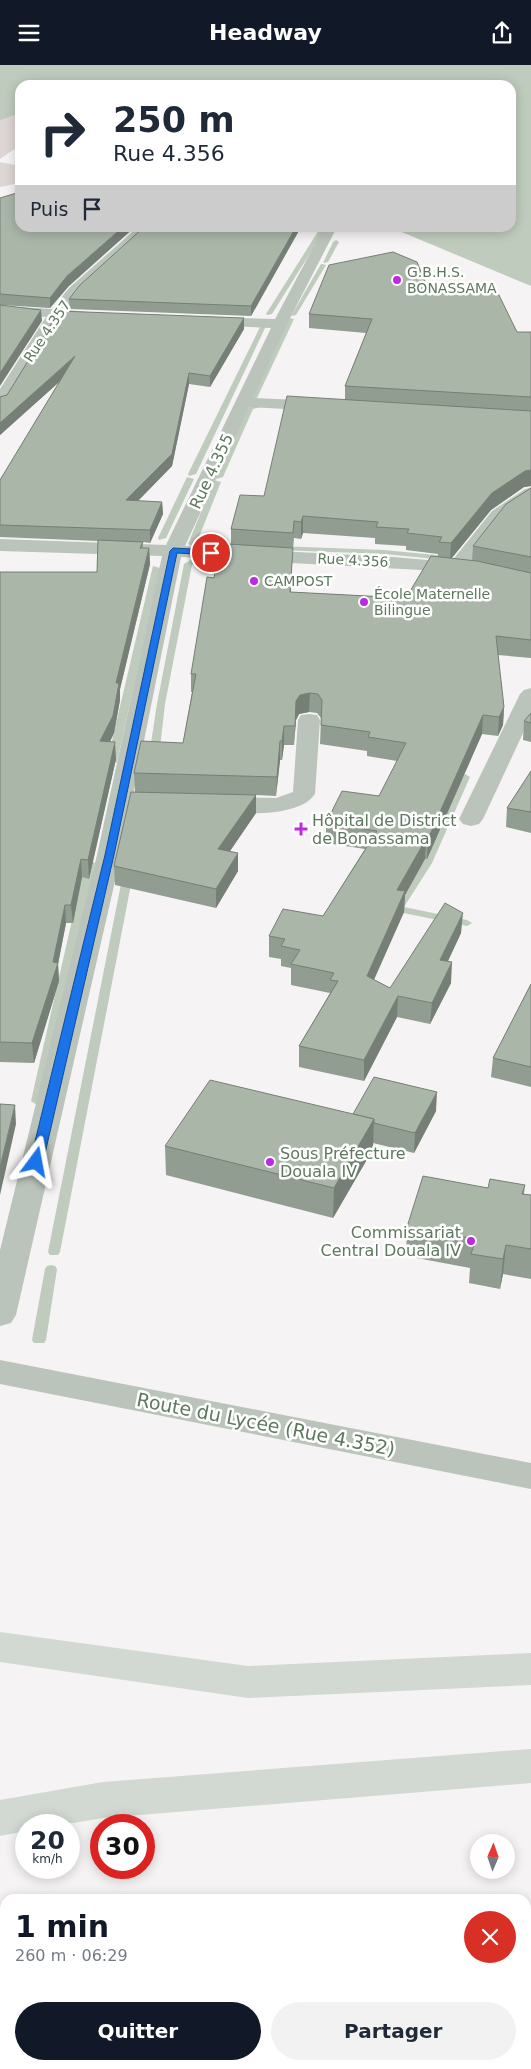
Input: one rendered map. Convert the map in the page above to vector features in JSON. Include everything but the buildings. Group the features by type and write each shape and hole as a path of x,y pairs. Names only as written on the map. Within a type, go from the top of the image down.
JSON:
{"highway":[{"path":"0,1647 248,1682 531,1669"},
{"path":"0,1818 103,1800 531,1766"}],"street":[{"name":"Rue 4.357","path":"0,402 55,315 74,291 140,232"},
{"name":"Rue 4.355","path":"0,1315 130,801 173,551 280,324 329,232"},
{"path":"0,309 55,315 104,317"},
{"path":"192,320 280,324"},
{"path":"242,402 338,407"},
{"path":"456,568 498,515 531,493"},
{"name":"Rue 4.356","path":"0,545 173,551 397,563 456,568 531,583"},
{"path":"471,819 531,694"},
{"path":"197,803 282,805 300,799 304,794 309,720"},
{"name":"Route du Lycée (Rue 4.352)","path":"0,1372 531,1476"}],"shaded area":[{"path":"0,65 531,65 531,286 402,232 516,232 516,80 15,80 15,108 0,103"},
{"path":"15,116 15,150 0,159 0,119"},
{"path":"0,162 15,165 15,184 0,187"}],"waterway":[{"path":"0,112 15,106"},
{"path":"269,314 320,232"},
{"path":"325,262 336,242"},
{"path":"293,315 323,265"},
{"path":"254,398 291,319"},
{"path":"192,474 263,326"},
{"path":"219,477 250,408 267,404"},
{"path":"162,538 190,479"},
{"path":"217,482 192,544 242,547"},
{"path":"280,548 384,552 446,558"},
{"path":"154,756 161,704 188,564 198,559 219,559"},
{"path":"112,762 156,568"},
{"path":"465,777 427,863 398,909 467,923"},
{"path":"37,1101 90,863"},
{"path":"54,1252 128,874"},
{"path":"39,1340 51,1269"}],"place":[{"name":"G.B.H.S. BONASSAMA","path":"397,280"},
{"name":"CAMPOST","path":"254,581"},
{"name":"École Maternelle Bilingue","path":"364,602"},
{"name":"Hôpital de District de Bonassama","path":"301,829"},
{"name":"Sous Préfecture Douala IV","path":"270,1162"},
{"name":"Commissariat Central Douala IV","path":"471,1241"}],"route":[{"path":"36,1162 110,855 173,551 211,553"}]}
